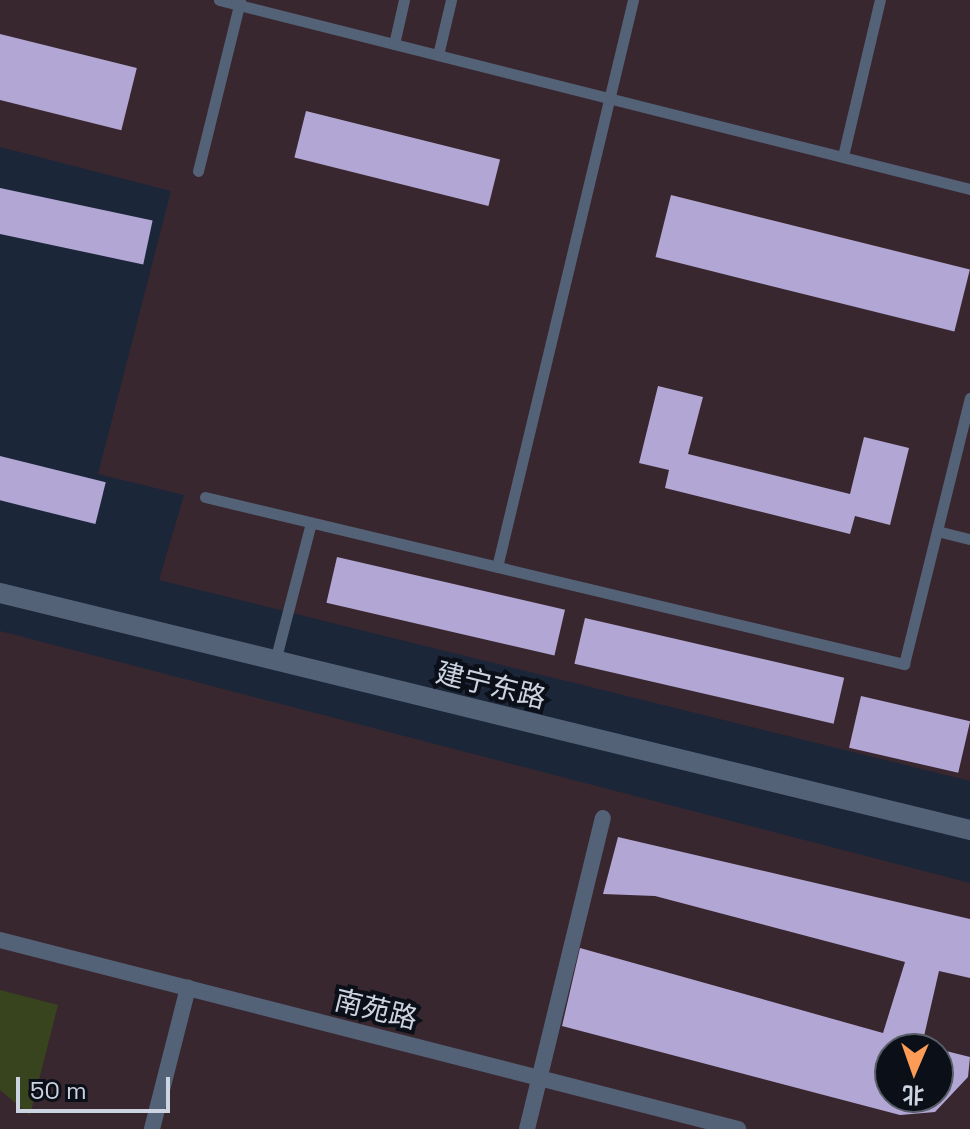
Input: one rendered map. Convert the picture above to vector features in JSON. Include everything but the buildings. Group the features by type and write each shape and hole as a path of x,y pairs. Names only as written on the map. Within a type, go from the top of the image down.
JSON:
{"main road":[{"name":"建宁东路","path":"0,593 970,830"}],"street":[{"path":"527,1129 603,818"},
{"name":"南苑路","path":"0,940 738,1129"},
{"path":"152,1129 188,988"}],"lane":[{"path":"219,0 240,2 394,44 970,189"},
{"path":"394,44 404,0"},
{"path":"438,55 451,0"},
{"path":"497,567 633,0"},
{"path":"843,156 880,0"},
{"path":"198,171 240,2"},
{"path":"205,497 904,664 970,398"},
{"path":"275,661 311,523"},
{"path":"937,531 970,539"}],"shaded area":[{"path":"0,0 970,0 970,781 159,580 184,495 98,474 171,191 0,147"},
{"path":"0,631 970,883 970,1129 0,1129"}],"green space":[{"path":"0,990 58,1005 30,1115 0,1090"}]}
